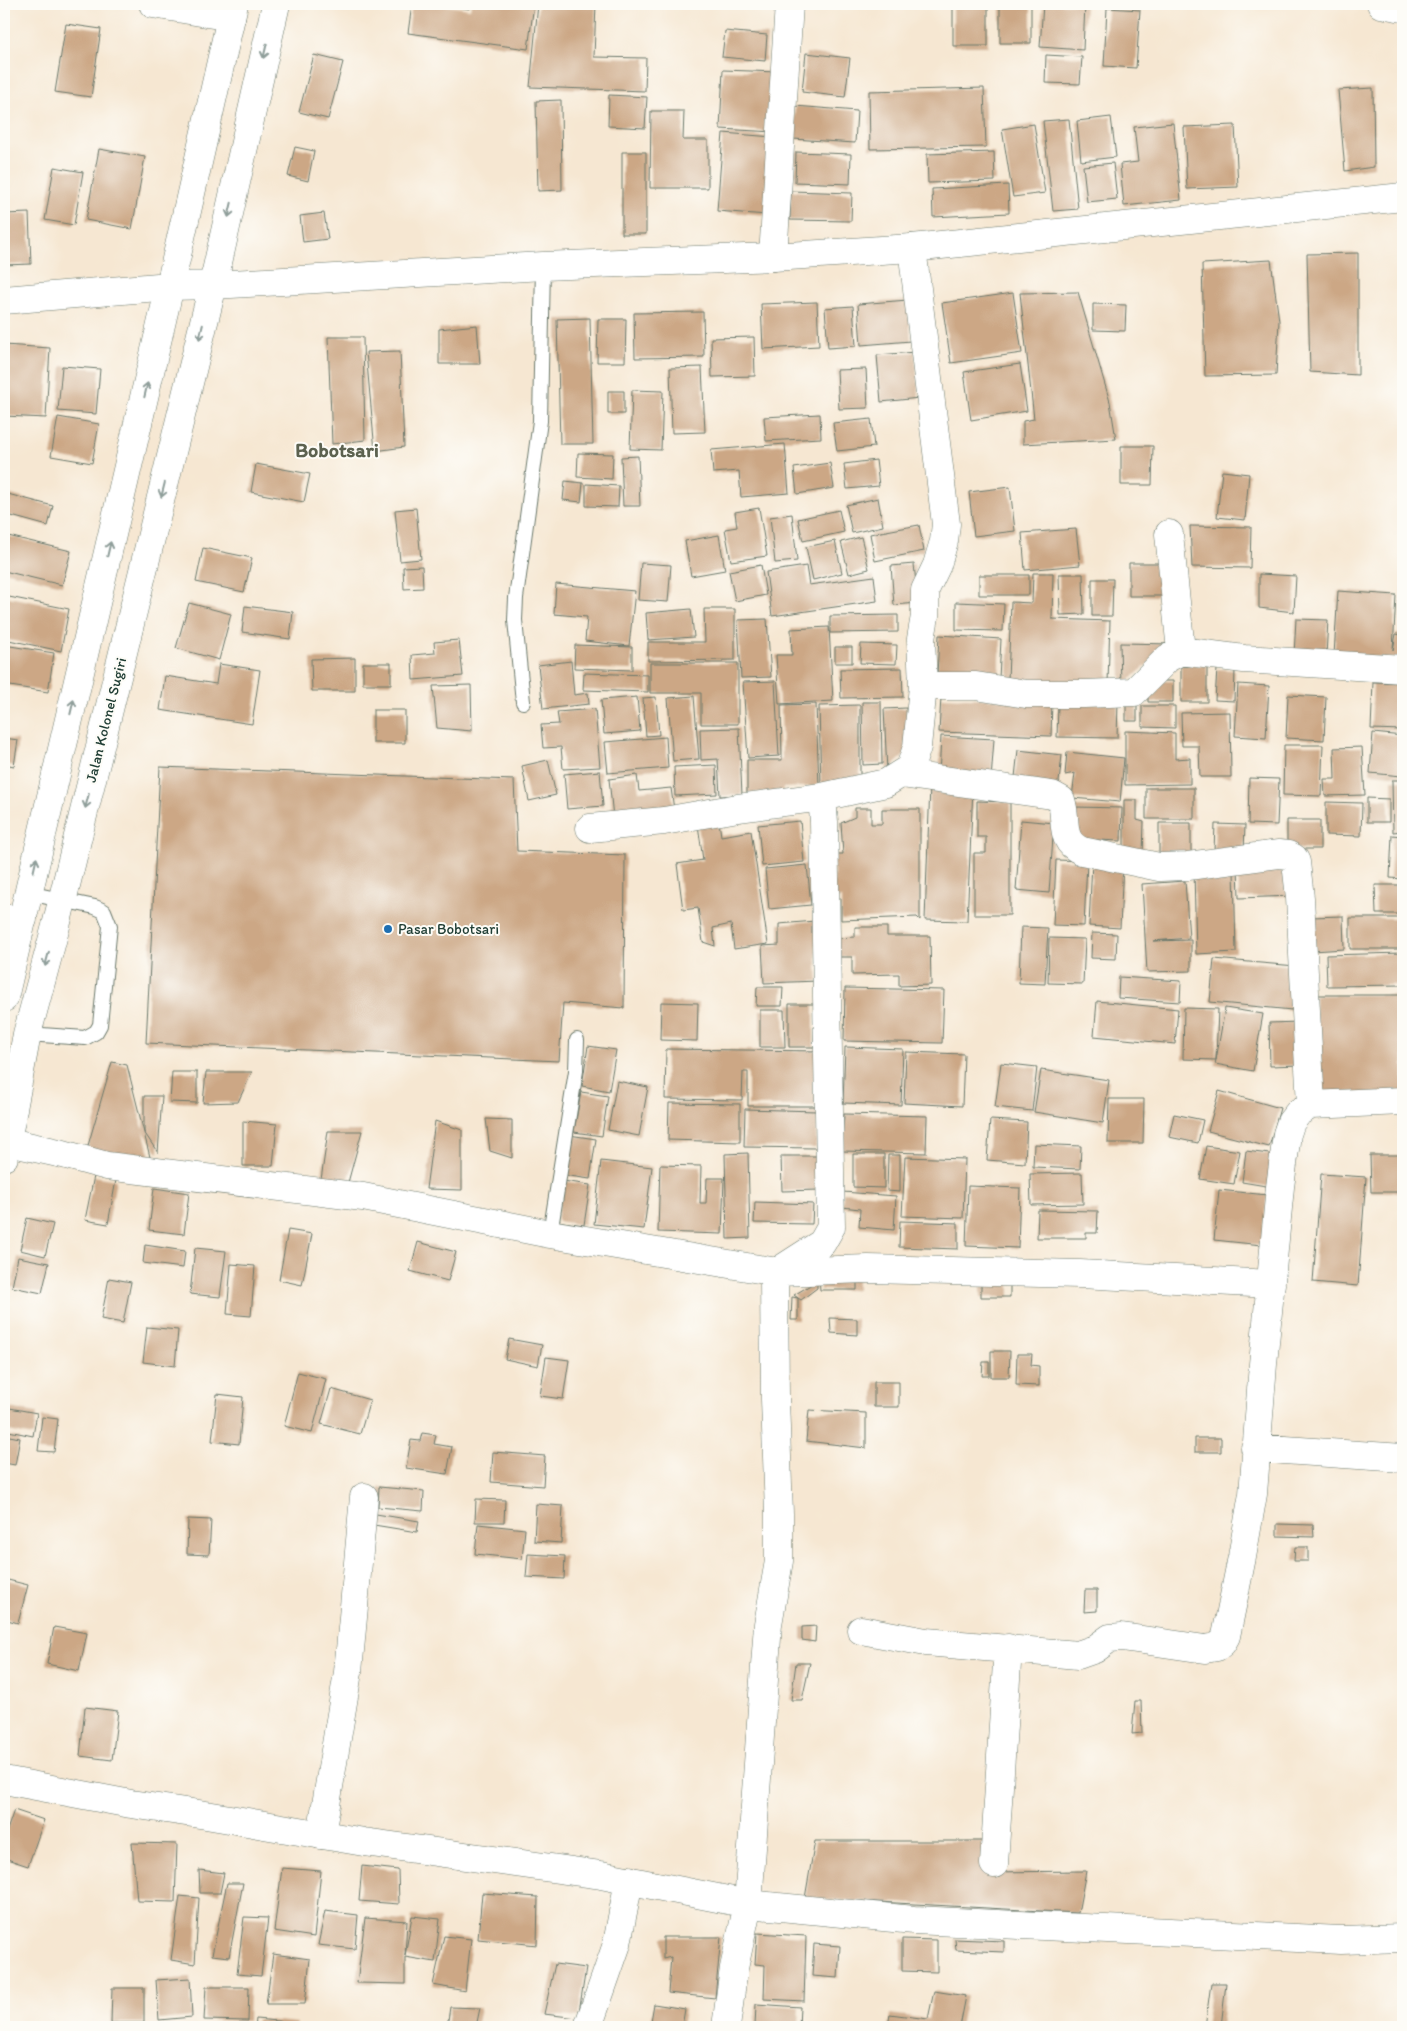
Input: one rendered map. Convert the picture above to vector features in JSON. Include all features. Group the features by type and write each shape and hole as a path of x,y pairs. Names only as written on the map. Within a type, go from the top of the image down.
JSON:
{"street":[{"path":"4,998 13,919 28,893 233,10 153,4"},
{"name":"Jalan Kolonel Sugiri","path":"5,1146 27,1034 213,285 276,4"},
{"path":"773,257 789,4"},
{"path":"1381,4 1403,8"},
{"path":"4,300 170,286 543,266 773,257 912,248 1403,197"},
{"path":"590,828 664,821 738,808 822,797 886,783 910,768 917,747 923,686 921,638 925,616 925,590 944,541 946,524 912,248"},
{"path":"1169,534 1181,651"},
{"path":"923,686 976,686 1026,694 1134,692 1168,658 1181,651 1244,658 1403,669"},
{"path":"901,774 1052,796 1061,800 1066,836 1071,845 1082,851 1159,867 1188,866 1279,854 1294,858 1300,898 1310,1105"},
{"path":"726,2027 734,1968 748,1904 768,1624 778,1561 779,1514 773,1313 774,1278 777,1272 822,1243 831,1227 822,797"},
{"path":"861,1630 926,1642 1078,1655 1094,1649 1110,1638 1122,1637 1205,1649 1217,1647 1222,1643 1230,1620 1253,1494 1255,1448 1271,1284 1287,1134 1291,1122 1299,1112 1310,1105 1403,1101"},
{"path":"5,1146 63,1154 107,1166 363,1197 550,1234 777,1272 868,1269 1080,1274 1271,1284"},
{"path":"1255,1448 1403,1458"},
{"path":"321,1834 348,1672 364,1497"},
{"path":"994,1864 1008,1648"},
{"path":"4,1780 132,1804 629,1880 748,1904 914,1920 1341,1940 1403,1938"},
{"path":"588,2027 617,1944 629,1880"}],"lane":[{"path":"523,702 515,620 540,421 543,266"},
{"path":"27,1034 85,1038 96,1032 100,1025 110,926 108,916 104,911 95,907 28,893"},
{"path":"550,1234 576,1071 577,1040"}],"building":[{"path":"412,4 435,4 470,9 471,4 534,4 528,49 408,33"},
{"path":"538,4 596,4 594,57 646,58 645,91 530,87"},
{"path":"953,4 988,4 988,46 953,46"},
{"path":"1000,4 1031,4 1031,43 1000,43"},
{"path":"1043,4 1085,4 1083,50 1040,47"},
{"path":"1107,8 1140,10 1136,68 1104,66"},
{"path":"66,24 101,29 91,97 55,92"},
{"path":"725,31 767,35 765,61 722,57"},
{"path":"806,53 850,58 845,97 802,92"},
{"path":"314,55 343,62 328,119 299,112"},
{"path":"1046,55 1082,57 1080,84 1045,83"},
{"path":"723,70 778,72 775,132 720,129"},
{"path":"984,88 986,147 870,149 869,91"},
{"path":"1373,88 1374,167 1345,171 1338,90"},
{"path":"609,95 647,97 645,128 608,126"},
{"path":"561,100 562,190 538,191 536,101"},
{"path":"795,106 857,111 855,143 793,139"},
{"path":"651,111 684,111 683,140 708,140 708,188 650,188"},
{"path":"1111,117 1116,157 1081,161 1077,121"},
{"path":"1069,119 1078,209 1053,211 1043,121"},
{"path":"1173,123 1181,200 1124,206 1120,164 1138,162 1134,127"},
{"path":"1034,124 1045,193 1013,197 1002,129"},
{"path":"1235,125 1238,187 1187,189 1184,127"},
{"path":"723,133 773,137 767,215 717,211"},
{"path":"295,147 314,151 308,181 288,176"},
{"path":"99,149 145,157 132,229 86,220"},
{"path":"622,152 646,152 646,234 622,234"},
{"path":"796,152 851,154 850,184 795,182"},
{"path":"994,152 995,181 928,183 927,154"},
{"path":"1113,163 1117,199 1087,202 1083,166"},
{"path":"54,167 83,172 74,225 45,220"},
{"path":"1008,185 1009,213 933,217 932,189"},
{"path":"791,191 852,193 851,221 790,220"},
{"path":"29,213 31,264 4,265 4,214"},
{"path":"324,213 328,239 303,242 300,216"},
{"path":"1358,253 1358,375 1310,372 1307,254"},
{"path":"1271,260 1279,321 1276,375 1205,376 1202,264"},
{"path":"1078,292 1110,402 1116,439 1023,444 1023,421 1034,419 1020,293"},
{"path":"1013,293 1022,353 951,363 942,303"},
{"path":"908,300 911,341 861,345 858,304"},
{"path":"817,302 819,346 763,349 761,304"},
{"path":"1093,304 1126,305 1125,331 1093,330"},
{"path":"853,306 856,346 828,348 825,308"},
{"path":"703,312 704,357 635,358 634,313"},
{"path":"590,318 593,444 560,444 557,319"},
{"path":"598,319 626,319 625,362 597,362"},
{"path":"477,325 480,364 439,364 439,329"},
{"path":"328,337 363,337 365,440 332,444"},
{"path":"754,337 755,376 712,377 711,338"},
{"path":"4,345 50,348 46,418 4,416"},
{"path":"400,351 404,447 375,451 366,352"},
{"path":"915,352 919,398 881,402 877,355"},
{"path":"1020,364 1027,411 971,420 964,372"},
{"path":"62,366 100,369 96,414 58,411"},
{"path":"702,367 705,432 672,433 670,368"},
{"path":"866,369 868,408 839,409 837,370"},
{"path":"632,390 663,391 661,450 630,449"},
{"path":"608,391 624,391 624,414 608,414"},
{"path":"820,414 821,438 766,441 764,417"},
{"path":"58,417 99,424 92,463 51,456"},
{"path":"871,419 874,447 837,451 833,423"},
{"path":"785,444 789,493 741,497 739,471 713,473 711,450"},
{"path":"1121,446 1153,446 1152,485 1121,485"},
{"path":"578,453 613,454 612,479 577,477"},
{"path":"638,456 640,506 623,506 621,457"},
{"path":"876,460 879,486 847,489 844,464"},
{"path":"830,463 834,488 797,494 794,468"},
{"path":"256,464 310,474 304,502 251,492"},
{"path":"1222,471 1249,474 1245,520 1217,517"},
{"path":"565,481 583,483 581,502 563,500"},
{"path":"586,484 619,486 618,507 586,506"},
{"path":"1010,487 1015,531 974,536 969,492"},
{"path":"4,493 53,506 48,526 4,514"},
{"path":"878,498 883,526 852,533 846,505"},
{"path":"416,508 421,559 400,561 395,510"},
{"path":"759,508 767,556 731,561 725,529 737,527 735,512"},
{"path":"839,510 844,532 803,541 798,519"},
{"path":"792,514 797,561 775,563 770,517"},
{"path":"919,525 924,551 875,561 870,534"},
{"path":"1190,526 1251,527 1250,568 1192,567"},
{"path":"1076,529 1080,565 1025,570 1022,533"},
{"path":"4,535 71,551 62,585 4,571"},
{"path":"719,535 725,570 691,576 685,541"},
{"path":"861,537 869,569 849,574 841,542"},
{"path":"835,541 842,573 813,580 806,547"},
{"path":"203,548 252,558 244,592 196,582"},
{"path":"641,563 671,565 668,602 638,600"},
{"path":"1129,563 1166,563 1166,596 1129,596"},
{"path":"914,564 918,603 894,605 891,566"},
{"path":"761,565 766,595 735,601 729,571"},
{"path":"422,566 423,588 404,589 403,567"},
{"path":"806,566 809,585 874,576 877,601 772,616 766,572"},
{"path":"1033,573 1053,573 1052,619 1110,621 1108,683 1008,680 1011,602 1032,603"},
{"path":"1059,574 1083,574 1084,614 1060,615"},
{"path":"1259,574 1296,576 1294,612 1259,608"},
{"path":"979,575 1029,575 1029,595 979,595"},
{"path":"1092,579 1113,579 1112,616 1092,616"},
{"path":"556,584 635,591 629,646 585,641 587,617 554,614"},
{"path":"1338,591 1396,595 1393,650 1396,634 1403,635 1403,659 1334,655"},
{"path":"4,596 69,609 61,651 4,639"},
{"path":"956,602 1004,604 1003,631 956,630"},
{"path":"189,603 231,614 219,660 176,648"},
{"path":"245,606 293,612 290,639 242,632"},
{"path":"691,609 694,637 648,640 646,613"},
{"path":"704,609 735,609 735,660 648,661 648,642 705,642"},
{"path":"898,615 898,632 830,633 830,616"},
{"path":"767,619 771,677 741,678 738,620"},
{"path":"1296,619 1328,620 1326,656 1294,655"},
{"path":"829,627 833,701 779,704 776,655 792,655 791,629"},
{"path":"939,635 1001,639 999,679 937,676"},
{"path":"459,640 463,676 413,680 412,655 435,653 434,642"},
{"path":"1120,643 1172,644 1121,687"},
{"path":"861,644 897,645 896,664 860,663"},
{"path":"4,645 54,653 48,692 4,685"},
{"path":"575,645 632,647 632,670 574,668"},
{"path":"835,647 852,647 852,663 835,663"},
{"path":"355,658 355,691 312,691 311,659"},
{"path":"571,661 574,695 588,693 589,704 543,709 538,665"},
{"path":"363,663 391,663 391,684 363,684"},
{"path":"650,663 738,663 738,724 701,724 701,693 650,693"},
{"path":"219,664 260,670 252,724 160,710 165,676 216,684"},
{"path":"1181,665 1207,665 1207,702 1181,702"},
{"path":"902,668 903,697 841,698 840,669"},
{"path":"1217,669 1235,670 1234,701 1215,700"},
{"path":"584,673 648,675 648,692 583,690"},
{"path":"775,681 779,756 748,758 743,682"},
{"path":"1148,681 1173,681 1173,702 1148,702"},
{"path":"1373,682 1403,683 1403,730 1371,729"},
{"path":"1238,684 1269,686 1266,738 1235,736"},
{"path":"471,685 472,731 437,728 433,686"},
{"path":"1288,695 1326,697 1324,740 1286,738"},
{"path":"694,696 699,759 673,761 668,698"},
{"path":"637,697 640,731 604,734 601,700"},
{"path":"656,697 659,735 646,736 643,698"},
{"path":"941,697 1052,701 1051,736 939,732"},
{"path":"862,702 881,702 882,764 863,765"},
{"path":"1118,702 1117,738 1057,737 1058,705"},
{"path":"1126,702 1137,702 1137,721 1126,721"},
{"path":"816,704 819,786 783,788 783,793 747,793 747,760 782,760 781,705"},
{"path":"860,705 860,784 821,787 819,706"},
{"path":"1142,706 1175,706 1175,728 1142,727"},
{"path":"906,708 908,752 887,771 884,709"},
{"path":"595,709 600,767 563,769 561,747 543,748 541,725 559,724 557,712"},
{"path":"373,710 405,710 405,743 373,743"},
{"path":"1230,712 1231,777 1200,777 1199,746 1182,746 1181,713"},
{"path":"739,728 742,795 720,796 718,759 701,760 700,729"},
{"path":"1125,731 1175,733 1175,759 1190,758 1190,784 1125,785"},
{"path":"1373,733 1403,736 1402,776 1370,773"},
{"path":"941,736 994,739 991,780 939,776"},
{"path":"666,737 668,768 608,773 605,742"},
{"path":"4,738 18,740 14,766 4,764"},
{"path":"1284,745 1323,745 1321,796 1283,795"},
{"path":"1362,747 1365,795 1325,796 1324,779 1335,779 1334,748"},
{"path":"1018,750 1062,755 1058,791 1014,786"},
{"path":"1067,752 1124,758 1120,802 1072,798 1075,773 1065,775"},
{"path":"548,760 556,795 529,801 522,766"},
{"path":"716,765 717,794 675,796 674,767"},
{"name":"Pasar Bobotsari","path":"160,767 514,780 517,851 625,855 624,1008 563,1003 559,1061 146,1043"},
{"path":"600,771 603,806 567,809 564,774"},
{"path":"637,775 639,791 671,788 674,810 613,817 609,779"},
{"path":"1249,778 1279,779 1277,825 1248,824"},
{"path":"1392,780 1403,780 1403,831 1393,832"},
{"path":"930,785 973,787 967,921 925,920"},
{"path":"1146,788 1194,788 1194,819 1146,819"},
{"path":"1367,798 1389,799 1389,822 1367,822"},
{"path":"1124,800 1137,800 1137,820 1144,822 1143,854 1124,854"},
{"path":"977,801 1010,802 1010,915 974,915 974,853 986,853 986,837 977,837"},
{"path":"1326,802 1362,803 1361,836 1326,835"},
{"path":"1075,807 1122,808 1121,841 1074,839"},
{"path":"855,808 871,808 871,824 882,824 882,809 920,809 920,920 917,917 841,920 841,898 835,899 833,854 843,854 841,823 855,817"},
{"path":"1021,820 1054,823 1049,893 1016,890"},
{"path":"1287,820 1320,820 1320,849 1287,849"},
{"path":"800,821 804,862 762,866 758,825"},
{"path":"719,822 721,836 751,831 768,944 734,949 731,924 713,928 715,946 703,942 698,908 683,910 677,864 703,860 698,825"},
{"path":"1159,823 1191,823 1191,862 1159,862"},
{"path":"1215,824 1245,825 1244,852 1214,851"},
{"path":"1392,835 1403,836 1403,879 1390,878"},
{"path":"1056,860 1087,861 1084,926 1053,925"},
{"path":"1092,861 1123,862 1120,928 1089,926"},
{"path":"1292,863 1293,896 1239,898 1238,865"},
{"path":"807,865 811,905 769,909 765,869"},
{"path":"1234,870 1236,952 1196,954 1194,871"},
{"path":"1185,881 1189,938 1153,941 1191,940 1191,971 1147,972 1142,884"},
{"path":"1375,885 1403,885 1403,914 1376,914"},
{"path":"1343,916 1344,949 1313,951 1311,917"},
{"path":"1350,918 1403,918 1403,949 1350,949"},
{"path":"815,921 818,981 764,983 762,946 779,945 779,924"},
{"path":"855,927 887,927 887,936 930,936 931,985 899,986 899,974 852,975 852,957 836,957 836,938 855,937"},
{"path":"1021,927 1048,928 1045,984 1019,983"},
{"path":"1092,933 1117,934 1116,959 1091,958"},
{"path":"1049,938 1085,939 1083,984 1048,983"},
{"path":"1403,953 1403,985 1327,986 1326,955"},
{"path":"1214,959 1296,966 1292,1010 1210,1002"},
{"path":"1119,977 1181,981 1180,1002 1118,998"},
{"path":"757,987 783,987 782,1006 756,1006"},
{"path":"845,988 944,990 942,1043 844,1041"},
{"path":"1315,995 1403,995 1403,1096 1327,1096 1316,1078"},
{"path":"1097,1001 1178,1009 1175,1044 1094,1036"},
{"path":"661,1002 698,1003 697,1041 660,1040"},
{"path":"789,1004 814,1004 814,1047 789,1047"},
{"path":"1184,1008 1218,1009 1216,1060 1183,1059"},
{"path":"1225,1008 1263,1014 1253,1071 1215,1064"},
{"path":"760,1010 784,1010 785,1047 760,1047"},
{"path":"1299,1022 1300,1065 1270,1066 1269,1023"},
{"path":"588,1046 616,1050 609,1091 582,1086"},
{"path":"845,1047 903,1049 901,1105 843,1103"},
{"path":"666,1049 822,1051 821,1106 748,1106 748,1072 743,1072 742,1100 665,1099"},
{"path":"906,1052 964,1054 962,1106 904,1103"},
{"path":"112,1062 127,1065 152,1165 87,1149"},
{"path":"1001,1063 1037,1067 1032,1111 995,1107"},
{"path":"1041,1070 1109,1080 1103,1123 1034,1112"},
{"path":"172,1072 197,1072 197,1103 170,1102"},
{"path":"206,1072 252,1072 238,1102 203,1103"},
{"path":"617,1081 648,1087 639,1136 608,1130"},
{"path":"1219,1091 1280,1108 1269,1147 1208,1131"},
{"path":"581,1092 608,1096 602,1136 574,1132"},
{"path":"144,1096 162,1096 158,1153 144,1132"},
{"path":"1109,1099 1144,1099 1143,1143 1108,1143"},
{"path":"669,1103 740,1104 740,1142 668,1140"},
{"path":"745,1109 817,1111 816,1148 744,1147"},
{"path":"844,1114 927,1116 926,1153 842,1151"},
{"path":"1174,1114 1203,1120 1198,1143 1169,1137"},
{"path":"486,1119 512,1120 512,1158 490,1151"},
{"path":"990,1120 1027,1122 1025,1163 987,1160"},
{"path":"243,1121 277,1124 273,1166 243,1166"},
{"path":"435,1121 462,1130 462,1190 426,1189"},
{"path":"328,1131 362,1131 346,1190 320,1187"},
{"path":"569,1135 596,1139 590,1179 563,1175"},
{"path":"1034,1144 1081,1146 1080,1169 1033,1167"},
{"path":"1206,1146 1240,1151 1234,1184 1200,1179"},
{"path":"1246,1151 1277,1155 1272,1187 1242,1182"},
{"path":"748,1153 750,1238 727,1239 725,1154"},
{"path":"853,1154 884,1154 884,1188 853,1187"},
{"path":"888,1155 900,1155 900,1192 887,1191"},
{"path":"1370,1155 1403,1155 1403,1192 1371,1192"},
{"path":"781,1156 818,1156 819,1190 782,1191"},
{"path":"905,1157 965,1159 963,1218 902,1216"},
{"path":"601,1161 652,1167 644,1229 594,1224"},
{"path":"660,1165 701,1166 700,1203 706,1203 707,1178 724,1178 722,1234 658,1232"},
{"path":"1082,1173 1083,1204 1031,1205 1030,1174"},
{"path":"1321,1174 1366,1177 1358,1286 1313,1282"},
{"path":"94,1176 116,1180 108,1224 85,1220"},
{"path":"563,1181 590,1185 584,1225 557,1221"},
{"path":"968,1186 1020,1188 1018,1248 966,1246"},
{"path":"154,1188 189,1193 184,1234 149,1230"},
{"path":"1219,1190 1267,1195 1262,1245 1214,1240"},
{"path":"843,1192 896,1196 894,1230 859,1227 860,1209 842,1207"},
{"path":"755,1202 813,1204 812,1224 754,1223"},
{"path":"1038,1210 1098,1211 1097,1233 1086,1233 1086,1238 1037,1238"},
{"path":"27,1218 53,1224 45,1256 20,1250"},
{"path":"900,1221 958,1223 958,1249 899,1247"},
{"path":"288,1230 312,1234 302,1285 279,1280"},
{"path":"418,1242 456,1252 448,1281 410,1271"},
{"path":"145,1245 185,1251 183,1268 143,1263"},
{"path":"195,1248 226,1251 220,1297 190,1294"},
{"path":"18,1257 49,1263 42,1293 12,1287"},
{"path":"231,1264 255,1266 251,1316 227,1314"},
{"path":"819,1277 857,1277 857,1290 820,1290"},
{"path":"109,1278 131,1282 123,1323 101,1319"},
{"path":"817,1281 817,1288 801,1300 794,1295"},
{"path":"981,1284 1010,1284 1010,1297 981,1297"},
{"path":"792,1297 798,1298 798,1320 791,1320"},
{"path":"830,1318 857,1319 857,1335 831,1333"},
{"path":"147,1327 178,1330 175,1366 143,1362"},
{"path":"509,1339 542,1345 538,1366 505,1359"},
{"path":"991,1351 1010,1351 1009,1377 991,1377"},
{"path":"1017,1354 1032,1354 1031,1365 1039,1366 1039,1386 1016,1385"},
{"path":"546,1357 569,1360 563,1399 540,1396"},
{"path":"983,1362 989,1362 989,1376 982,1376"},
{"path":"298,1372 326,1379 312,1433 284,1426"},
{"path":"874,1382 899,1382 899,1407 874,1407"},
{"path":"331,1389 370,1400 360,1434 321,1424"},
{"path":"217,1394 243,1397 239,1444 212,1441"},
{"path":"4,1407 37,1413 33,1436 4,1430"},
{"path":"809,1410 866,1413 866,1448 806,1441"},
{"path":"42,1417 58,1419 54,1452 38,1451"},
{"path":"422,1433 436,1435 434,1444 452,1447 447,1474 406,1468 411,1440 420,1441"},
{"path":"4,1435 20,1438 15,1465 4,1463"},
{"path":"1195,1438 1221,1438 1221,1452 1195,1452"},
{"path":"493,1452 545,1456 543,1486 491,1482"},
{"path":"379,1487 424,1491 423,1511 378,1507"},
{"path":"476,1499 505,1500 504,1522 475,1522"},
{"path":"536,1504 563,1506 561,1543 534,1541"},
{"path":"376,1514 419,1521 417,1532 374,1525"},
{"path":"188,1519 211,1520 209,1555 187,1554"},
{"path":"478,1524 525,1529 522,1559 475,1554"},
{"path":"1277,1524 1313,1525 1314,1537 1277,1536"},
{"path":"1295,1547 1308,1547 1308,1561 1294,1561"},
{"path":"528,1554 565,1556 564,1579 526,1577"},
{"path":"4,1579 28,1585 18,1623 4,1619"},
{"path":"1085,1590 1097,1590 1097,1611 1084,1612"},
{"path":"816,1626 815,1642 802,1640 802,1627"},
{"path":"54,1627 87,1633 79,1671 47,1664"},
{"path":"796,1663 810,1663 802,1700 791,1700"},
{"path":"1135,1701 1141,1701 1142,1733 1132,1734"},
{"path":"85,1707 118,1711 112,1760 80,1756"},
{"path":"14,1810 44,1820 28,1866 4,1858 4,1839"},
{"path":"815,1841 990,1841 990,1872 1086,1871 1078,1913 805,1898"},
{"path":"132,1843 177,1844 175,1902 137,1901"},
{"path":"362,1866 398,1870 399,1904 359,1901"},
{"path":"282,1868 321,1871 314,1937 274,1931"},
{"path":"199,1870 224,1873 220,1893 200,1893"},
{"path":"227,1883 243,1883 229,1957 212,1955"},
{"path":"482,1893 538,1897 537,1945 478,1939"},
{"path":"180,1896 199,1898 195,1964 171,1960"},
{"path":"325,1911 358,1915 355,1949 318,1945"},
{"path":"412,1916 440,1919 435,1962 405,1957 405,1984 357,1983 365,1918 407,1921 405,1956"},
{"path":"244,1917 268,1918 261,1976 237,1974"},
{"path":"757,1933 806,1936 804,2001 764,1999 765,1965 755,1964"},
{"path":"444,1936 471,1939 465,1991 433,1985"},
{"path":"663,1937 721,1937 715,1998 668,1993 671,1957 663,1959"},
{"path":"902,1939 937,1940 937,1972 902,1971"},
{"path":"955,1939 1004,1941 1004,1952 956,1950"},
{"path":"814,1944 840,1946 838,1978 812,1976"},
{"path":"273,1954 310,1959 305,2004 266,2004"},
{"path":"555,1964 586,1968 578,2018 544,2014"},
{"path":"190,1978 192,2017 159,2020 156,1980"},
{"path":"1211,1983 1226,1983 1221,2027 1205,2027"},
{"path":"206,1987 249,1987 248,2021 204,2020"},
{"path":"112,1988 144,1988 144,2023 111,2023"},
{"path":"934,1991 966,1996 960,2027 888,2027 890,2014 928,2019"},
{"path":"654,2004 685,2009 682,2027 650,2027"},
{"path":"756,2004 800,2007 799,2027 755,2027"},
{"path":"450,2007 480,2008 476,2027 447,2027"},
{"path":"256,2019 297,2023 296,2027 255,2027"}],"place":[{"name":"Pasar Bobotsari","path":"388,929"}],"district":[{"name":"Bobotsari","path":"337,450"}]}
